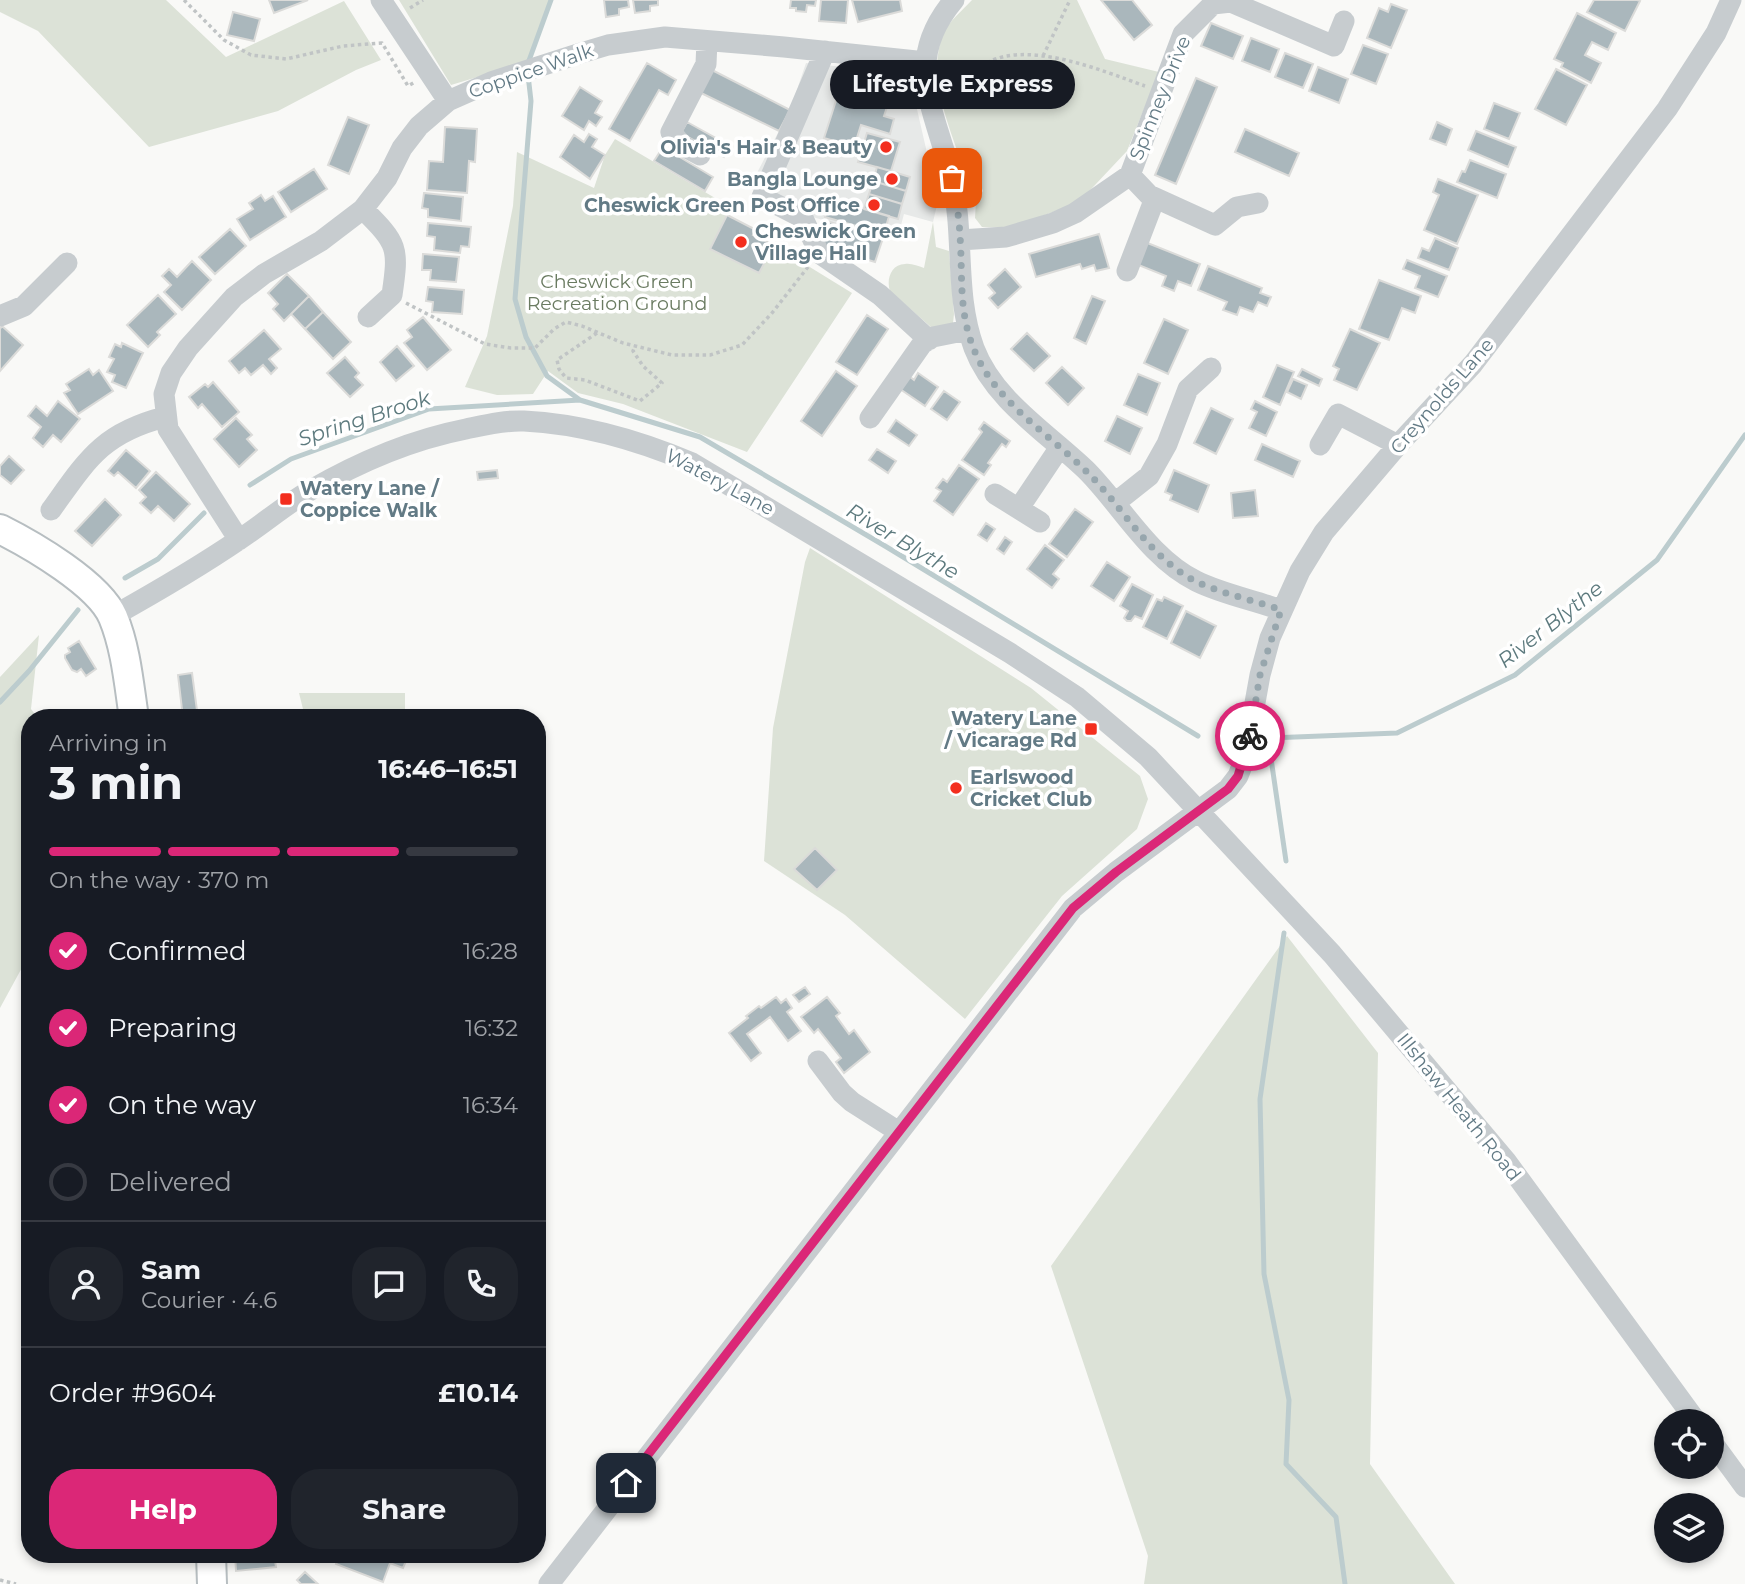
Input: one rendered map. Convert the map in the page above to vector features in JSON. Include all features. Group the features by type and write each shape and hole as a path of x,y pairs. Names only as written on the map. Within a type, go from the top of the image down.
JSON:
{"main road":[{"path":"0,529 54,560 83,582 113,616 133,709"},
{"path":"211,1563 212,1584"}],"street":[{"path":"381,0 448,101"},
{"path":"954,0 936,25 930,42 926,62 928,100 952,178 960,240 962,305 975,351 991,380 1005,397 1088,473 1159,554 1196,581 1281,610"},
{"name":"Creynolds Lane","path":"549,1584 1073,908 1116,872 1228,789 1238,776 1251,731 1260,675 1281,610 1300,571 1324,532 1398,445 1473,364 1667,109 1716,33 1731,0"},
{"name":"Spinney Drive","path":"960,240 1006,237 1052,223 1075,213 1130,175 1183,34 1213,4 1231,2 1334,47 1344,21"},
{"name":"Coppice Walk","path":"165,417 164,394 172,373 188,348 234,297 264,274 320,241 363,209 387,178 402,148 419,126 448,101 491,82 608,45 665,37 926,62"},
{"path":"700,155 683,146 671,132 706,64 707,41"},
{"path":"825,51 762,197 803,218 819,253 880,295 929,340"},
{"path":"1130,175 1149,195 1215,225 1237,207 1258,203"},
{"path":"1127,271 1155,198"},
{"path":"363,209 387,233 397,257 392,295 368,317"},
{"path":"0,316 24,306 67,263"},
{"path":"870,418 922,344 968,330"},
{"path":"1115,503 1149,476 1167,444 1188,388 1211,368"},
{"path":"1320,445 1338,414 1398,445"},
{"path":"51,510 86,461 103,444 141,423 165,417 168,429 239,540"},
{"name":"Watery Lane","path":"113,616 239,540 309,492 404,445 445,433 521,421 575,426 647,444 692,463 905,588 1077,697 1148,757 1201,810"},
{"path":"1020,508 1060,447"},
{"path":"995,494 1040,522"},
{"name":"Illshaw Heath Road","path":"1201,810 1332,954 1506,1161 1687,1409"},
{"path":"818,1061 852,1102 899,1132"},
{"path":"1724,1458 1745,1487"}],"path":[{"path":"184,0 225,40 251,55 286,59 342,46 382,43 408,86 430,74"},
{"path":"1043,56 1070,0"},
{"path":"933,117 953,99 981,66 1007,57 1043,56 1067,59 1160,91"},
{"path":"392,295 485,344 535,348 554,329 566,322 623,343 672,355 710,355 742,345 772,313 819,253"},
{"path":"597,332 556,360 566,378 585,380 640,401 662,383 643,366 633,351 635,346"},
{"path":"0,1580 16,1584"}],"shaded area":[{"path":"806,63 899,73 911,83 938,201 933,222 904,214 897,240 816,218 749,188 790,110"}],"green space":[{"path":"0,0 166,0 226,57 344,1 381,60 356,70 278,111 149,147 38,31 0,12"},
{"path":"399,0 551,0 527,62 451,85"},
{"path":"972,0 1077,0 1105,59 1159,72 1127,151 1079,202 1011,228 982,227 975,218 976,201 983,191 968,150 958,153 940,94 937,64 943,34"},
{"name":"Cheswick Green Recreation Ground","path":"615,139 732,208 711,249 759,273 774,245 852,293 747,452 623,404 578,393 548,371 533,394 497,395 465,387 487,336 513,206 517,152 594,188 605,155"},
{"path":"933,222 936,247 949,251 954,314 953,323 932,328 890,291 889,282 891,273 900,265 910,264 924,268"},
{"name":"Earlswood Cricket Club","path":"810,548 1031,688 1140,776 1148,799 1137,829 1062,896 965,1019 845,915 764,861 773,728"},
{"path":"39,635 31,709 21,709 21,970 0,1008 0,677"},
{"path":"299,693 405,693 405,709 303,709"},
{"path":"1287,936 1378,1053 1370,1464 1455,1584 1144,1584 1148,1556 1051,1266"}],"building":[{"path":"269,0 308,0 274,13"},
{"path":"604,0 628,0 629,7 619,9 619,15 606,17"},
{"path":"633,0 658,0 658,5 650,6 650,11 635,13"},
{"path":"791,0 816,0 815,6 807,5 806,12 790,8"},
{"path":"821,0 848,0 846,23 819,21"},
{"path":"852,0 900,0 902,11 858,22"},
{"path":"1101,0 1132,0 1152,25 1134,40"},
{"path":"1594,0 1640,1 1625,31 1587,12"},
{"path":"1391,4 1407,10 1391,48 1367,38 1379,8 1388,12"},
{"path":"233,12 260,19 254,41 227,35"},
{"path":"1577,13 1616,33 1608,50 1592,42 1585,55 1601,63 1591,83 1561,67 1563,63 1554,59"},
{"path":"1211,23 1243,36 1233,59 1201,46"},
{"path":"1251,38 1279,49 1270,72 1242,61"},
{"path":"1363,45 1388,54 1376,84 1351,74"},
{"path":"1285,53 1313,64 1303,88 1275,77"},
{"path":"647,63 676,80 668,95 659,90 630,141 609,129"},
{"path":"1318,67 1348,79 1339,103 1309,91"},
{"path":"710,69 790,110 779,131 699,92"},
{"path":"1556,69 1587,85 1566,125 1535,109"},
{"path":"1196,78 1217,87 1176,184 1155,175"},
{"path":"838,80 871,90 872,86 892,92 884,116 894,119 890,134 861,125 854,147 824,138 840,88 836,87"},
{"path":"580,87 602,101 595,113 602,117 596,126 589,121 584,130 562,116"},
{"path":"1494,103 1520,113 1509,139 1484,129"},
{"path":"348,117 369,125 349,174 328,165"},
{"path":"687,122 730,146 724,157 681,133"},
{"path":"1437,122 1452,129 1446,145 1430,139"},
{"path":"445,127 477,129 475,162 469,161 467,193 427,190 429,161 443,162"},
{"path":"1245,129 1299,153 1289,176 1235,152"},
{"path":"1476,131 1516,147 1508,167 1468,150"},
{"path":"867,133 900,142 891,171 858,162"},
{"path":"589,134 597,139 592,147 605,155 590,179 560,157 574,135 584,142"},
{"path":"663,147 713,177 705,191 654,161"},
{"path":"1470,160 1506,174 1497,198 1457,182"},
{"name":"Bangla Lounge","path":"877,167 910,177 906,191 873,181"},
{"path":"314,169 327,189 291,212 278,192"},
{"path":"845,172 864,177 860,191 841,186"},
{"path":"1438,179 1478,195 1457,244 1424,230 1439,195 1433,192"},
{"path":"873,181 906,191 902,204 869,194"},
{"path":"424,193 463,197 461,221 428,217 428,209 422,208"},
{"path":"869,194 902,204 898,219 864,209"},
{"path":"261,195 265,201 273,196 286,217 250,240 237,219 253,209 249,203"},
{"path":"829,202 889,216 884,234 825,217"},
{"name":"Cheswick Green Village Hall","path":"727,215 756,230 753,235 774,245 759,273 710,249"},
{"path":"823,220 883,238 875,262 822,246 825,236 819,234"},
{"path":"428,223 471,227 469,247 461,246 460,253 434,250 435,237 427,236"},
{"path":"230,229 246,246 215,274 199,257"},
{"path":"1099,234 1109,268 1096,271 1094,265 1082,269 1080,264 1036,277 1029,254"},
{"path":"1435,238 1458,248 1449,270 1418,258 1422,248 1429,251"},
{"path":"1145,242 1200,264 1191,286 1178,281 1174,291 1162,286 1166,276 1136,264"},
{"path":"423,254 459,257 456,282 430,280 431,270 422,270"},
{"path":"1407,260 1447,276 1438,297 1415,288 1420,276 1403,269"},
{"path":"192,261 211,280 182,310 164,292 171,285 162,276 169,269 177,277"},
{"path":"1208,266 1262,288 1260,293 1271,297 1267,306 1258,302 1253,312 1240,307 1237,315 1223,310 1227,302 1198,290"},
{"path":"1005,269 1021,287 998,308 989,298 995,293 988,285"},
{"path":"287,274 309,296 284,321 273,309 278,304 268,293"},
{"path":"1379,280 1421,296 1415,313 1402,308 1389,340 1359,329"},
{"path":"428,287 464,290 462,314 432,312 433,302 426,301"},
{"path":"158,295 176,314 157,332 160,335 148,347 127,325"},
{"path":"309,296 323,312 305,329 291,314"},
{"path":"1092,296 1105,301 1086,344 1074,338"},
{"path":"323,312 351,342 333,359 305,329"},
{"path":"867,315 888,329 857,375 836,362"},
{"path":"423,317 451,350 427,370 404,343 412,337 407,330"},
{"path":"1164,319 1188,330 1168,374 1144,363"},
{"path":"2,326 23,345 0,371 0,329"},
{"path":"1350,329 1380,343 1357,390 1334,380 1339,369 1333,366"},
{"path":"264,330 281,349 269,359 277,368 271,374 263,365 251,375 245,368 239,373 229,361"},
{"path":"1027,333 1050,356 1034,371 1011,349"},
{"path":"122,343 143,353 126,388 112,382 115,375 107,372 114,359 109,357 115,344 121,347"},
{"path":"397,346 414,366 396,381 380,362"},
{"path":"345,357 359,373 355,377 363,385 350,397 327,373"},
{"path":"1277,365 1294,372 1280,405 1263,397"},
{"path":"1062,367 1084,388 1068,405 1046,383"},
{"path":"89,369 93,375 99,370 113,391 78,414 64,393 70,390 66,384"},
{"path":"1302,369 1322,379 1319,386 1298,376"},
{"path":"836,371 857,386 822,436 801,421"},
{"path":"918,373 938,387 925,406 900,389 909,376 914,380"},
{"path":"1138,374 1160,383 1147,415 1124,405"},
{"path":"1293,379 1307,385 1301,399 1287,392"},
{"path":"213,382 239,412 222,427 202,404 198,408 189,397 205,384 208,387"},
{"path":"944,391 960,402 947,420 931,409"},
{"path":"58,401 80,419 61,442 53,435 43,447 33,438 41,427 28,416 36,406 47,416"},
{"path":"1255,401 1277,412 1266,436 1249,428 1257,412 1251,409"},
{"path":"1211,408 1233,419 1216,454 1194,443"},
{"path":"1117,416 1142,428 1130,454 1105,441"},
{"path":"236,418 252,435 247,439 257,450 239,467 214,439"},
{"path":"896,420 917,435 909,446 888,432"},
{"path":"984,422 1010,441 1006,447 1002,444 988,463 991,465 984,475 962,460 982,432 979,429"},
{"path":"1262,444 1300,461 1293,477 1255,460"},
{"path":"877,449 896,461 888,473 869,460"},
{"path":"126,450 150,471 136,488 118,472 114,476 108,471"},
{"path":"9,456 24,470 11,484 0,475 0,466"},
{"path":"959,465 979,479 953,515 934,501 941,491 936,488 943,479 947,482"},
{"path":"497,470 498,478 478,480 477,472"},
{"path":"1174,470 1209,485 1198,512 1170,500 1172,495 1165,492"},
{"path":"156,472 190,504 174,521 158,506 151,513 140,503 146,497 139,490"},
{"path":"1255,490 1258,516 1233,518 1231,493"},
{"path":"105,499 121,515 92,546 75,531"},
{"path":"1075,509 1093,522 1067,557 1049,544"},
{"path":"986,523 995,529 987,541 978,535"},
{"path":"1005,537 1012,542 1004,554 997,549"},
{"path":"1045,545 1064,560 1053,574 1059,579 1052,588 1027,569"},
{"path":"1107,562 1130,577 1114,601 1091,586"},
{"path":"1132,584 1153,595 1142,619 1135,616 1131,621 1127,621 1124,618 1128,611 1120,606"},
{"path":"1164,597 1183,606 1167,639 1143,627 1157,599 1162,601"},
{"path":"1186,611 1216,626 1200,658 1171,643"},
{"path":"79,641 96,669 86,676 81,669 77,672 72,670 65,658 70,652 68,648"},
{"path":"192,673 197,709 182,709 178,675"},
{"path":"815,848 837,870 817,890 794,869"},
{"path":"805,987 810,994 799,1002 793,995"},
{"path":"776,997 781,1003 786,999 792,1008 787,1012 801,1031 788,1041 770,1017 747,1034 761,1053 751,1061 729,1033 759,1006 761,1008"},
{"path":"827,997 840,1013 836,1016 849,1034 854,1030 870,1052 844,1073 836,1062 841,1058 818,1029 814,1033 801,1017"},
{"path":"236,1563 275,1563 276,1567 236,1571"},
{"path":"336,1563 390,1563 383,1582"},
{"path":"390,1563 405,1563 403,1568"},
{"path":"305,1572 318,1584 301,1584 297,1580"}],"waterway":[{"path":"527,66 551,0"},
{"name":"River Blythe","path":"528,75 531,101 515,299 526,337 547,376 580,400 700,437 1198,736"},
{"name":"Spring Brook","path":"250,485 291,459 429,409 580,400"},
{"name":"River Blythe","path":"1286,861 1268,738 1397,733 1515,675 1657,560 1745,435"},
{"name":"Spring Brook","path":"125,578 158,559 204,513"},
{"name":"Spring Brook","path":"0,702 78,610"},
{"path":"1284,933 1260,1099 1264,1274 1289,1400 1286,1464 1336,1517 1345,1584"}],"way so far":[{"path":"952,178 960,240 962,305 975,351 991,380 1005,397 1088,473 1159,554 1173,566 1196,581 1281,610 1260,675 1250,736"}],"place":[{"name":"Olivia's Hair & Beauty","path":"886,147"},
{"name":"Lifestyle Express","path":"952,178"},
{"name":"Bangla Lounge","path":"892,179"},
{"name":"Cheswick Green Post Office","path":"874,205"},
{"name":"Cheswick Green Village Hall","path":"741,242"},
{"name":"Watery Lane / Coppice Walk","path":"286,499"},
{"name":"Watery Lane / Vicarage Rd","path":"1091,729"},
{"name":"Earlswood Cricket Club","path":"956,788"}],"route":[{"path":"626,1483 1073,908 1116,872 1228,789 1238,776 1250,736"}]}
